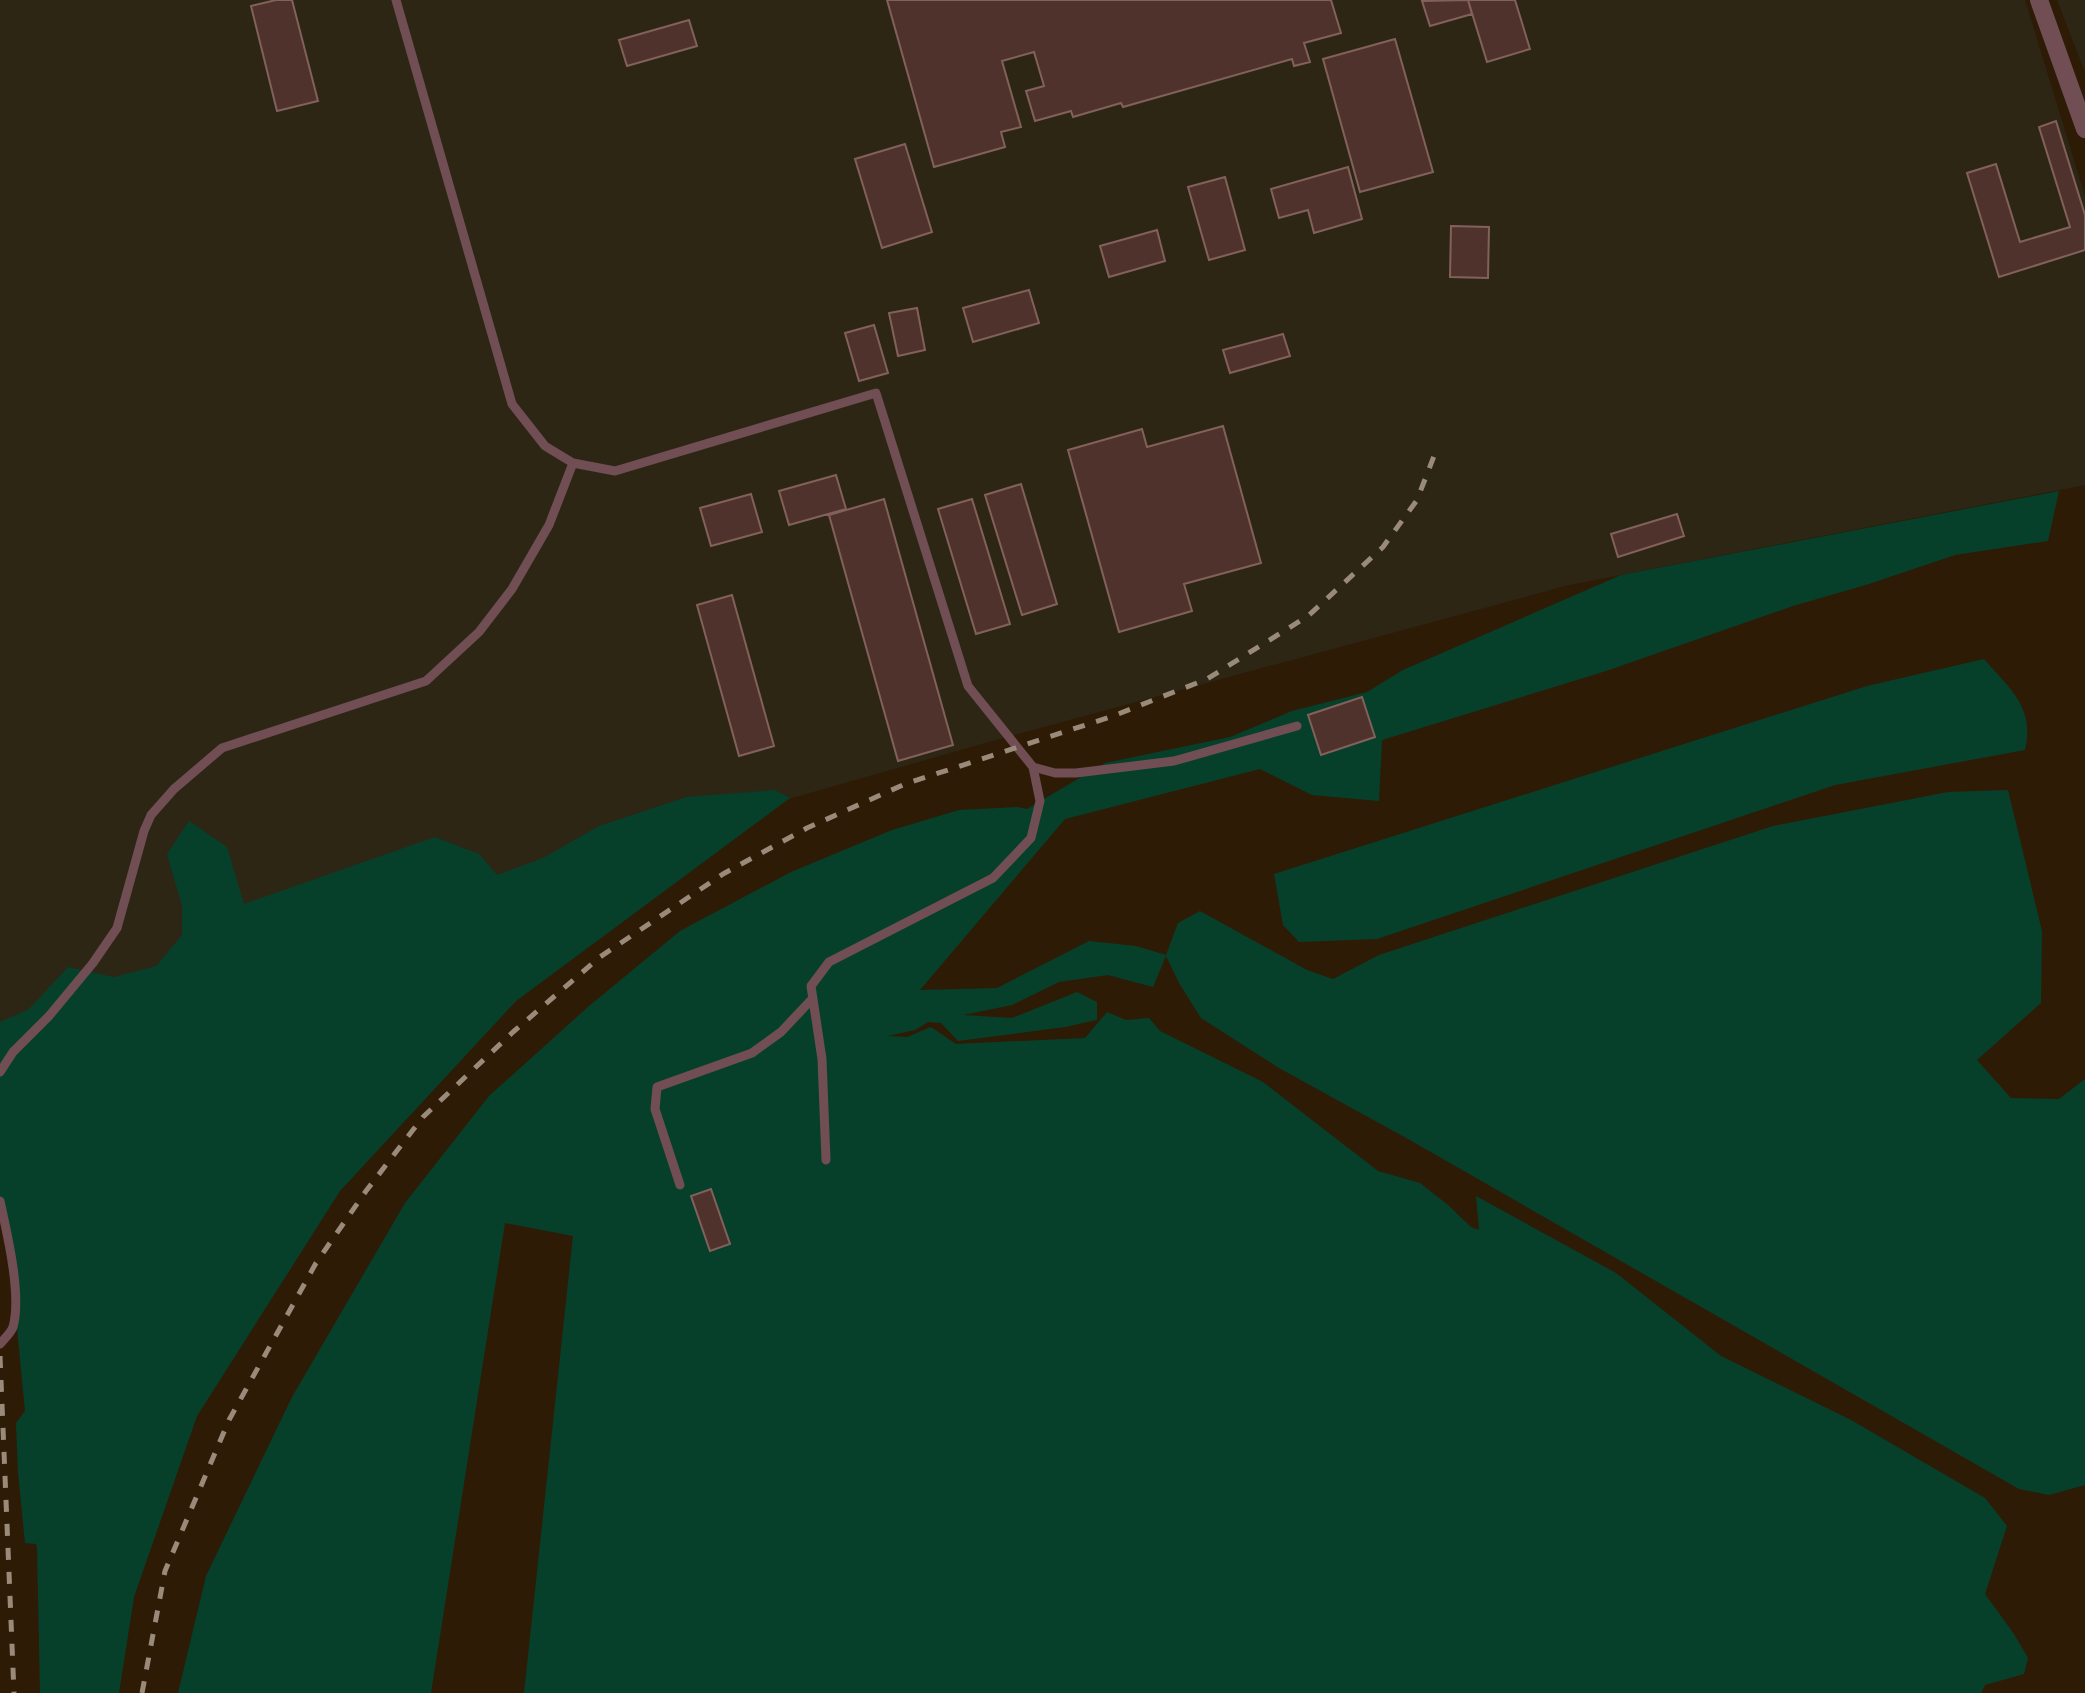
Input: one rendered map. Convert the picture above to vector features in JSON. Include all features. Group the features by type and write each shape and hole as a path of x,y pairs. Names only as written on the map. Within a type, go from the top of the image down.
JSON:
{"street":[{"path":"2039,0 2085,129"}],"lane":[{"path":"396,0 512,404 545,446 573,463 615,471 876,393 968,685 1033,767 1040,801 1031,838 993,878 828,962 811,986 822,1059 826,1160"},
{"path":"0,1072 13,1052 49,1016 93,963 117,928 144,831 151,815 174,789 222,748 426,681 479,632 512,589 549,525 573,463"},
{"path":"1033,767 1055,773 1076,773 1174,761 1297,726"},
{"path":"680,1185 655,1109 657,1087 752,1053 781,1032 813,998"},
{"path":"0,1201 12,1256 15,1306 13,1329 0,1344"}],"shaded area":[{"path":"0,0 2025,0 2085,196 2085,485 1569,585 985,743 0,1024"},
{"path":"2057,0 2085,0 2085,72"}],"green space":[{"path":"2059,491 2048,541 1955,555 1793,606 1606,671 1382,740 1379,801 1312,795 1260,769 1065,819 920,990 997,988 1089,941 1136,946 1166,955 1178,923 1200,911 1307,970 1333,979 1379,955 1773,826 1948,792 2008,790 2042,931 2041,1003 1977,1060 2011,1098 2059,1099 2085,1079 2085,1485 2049,1495 2019,1489 1279,1068 1201,1018 1166,956 1153,987 1108,975 1059,982 1012,1005 963,1015 1012,1018 1077,992 1097,1002 1097,1020 1065,1027 958,1041 941,1023 928,1022 915,1030 888,1036 907,1037 931,1027 956,1044 1085,1038 1107,1012 1126,1020 1149,1018 1160,1031 1263,1082 1378,1171 1420,1183 1471,1227 1479,1230 1476,1196 1616,1273 1721,1356 1851,1420 1985,1498 2007,1526 1985,1594 2028,1658 2024,1674 1985,1685 1981,1693 524,1693 573,1236 505,1223 431,1693 178,1693 206,1576 292,1397 405,1203 489,1096 589,1006 680,931 791,872 892,830 959,810 1017,807 1027,809 1105,763 1230,737 1292,711 1367,692 1403,670 1621,575"},
{"path":"1984,659 2011,690 2023,710 2027,735 2025,750 1835,785 1377,939 1299,942 1283,925 1274,874 1867,686"},
{"path":"775,790 790,798 516,1001 340,1191 197,1416 134,1597 119,1693 40,1693 37,1547 36,1544 25,1543 16,1423 25,1411 13,1287 0,1217 0,1022 29,1009 68,967 114,977 156,966 182,935 182,906 167,854 189,821 227,847 244,904 435,837 479,854 497,875 543,858 599,826 687,797"}],"building":[{"path":"276,0 292,0 318,101 277,111 251,6"},
{"path":"887,0 1331,0 1341,33 1304,43 1310,62 1294,66 1292,59 1123,107 1121,103 1073,117 1071,111 1035,121 1026,91 1044,86 1034,52 1002,61 1021,127 1001,132 1005,147 934,167"},
{"path":"1468,0 1515,0 1530,49 1487,62"},
{"path":"1468,0 1472,14 1430,26 1422,1"},
{"path":"689,20 697,46 627,66 619,40"},
{"path":"1395,39 1433,172 1360,192 1323,59"},
{"path":"2056,121 2085,215 2085,250 1999,277 1967,173 1996,164 2020,242 2070,227 2039,127"},
{"path":"905,144 932,232 882,248 855,159"},
{"path":"1348,167 1362,219 1314,233 1308,210 1279,218 1271,189"},
{"path":"1225,177 1245,250 1209,260 1188,187"},
{"path":"1451,226 1489,227 1488,278 1450,277"},
{"path":"1157,230 1165,261 1109,277 1100,246"},
{"path":"1029,290 1039,323 973,342 963,308"},
{"path":"917,308 925,350 898,356 889,313"},
{"path":"874,325 888,373 859,381 845,333"},
{"path":"1283,334 1290,356 1230,373 1223,350"},
{"path":"1223,426 1261,563 1184,584 1192,611 1119,632 1068,450 1142,429 1147,447"},
{"path":"836,475 846,509 789,525 779,491"},
{"path":"1021,484 1057,604 1022,615 985,495"},
{"path":"751,494 762,532 711,546 700,508"},
{"path":"884,499 953,745 898,761 829,515"},
{"path":"972,499 1010,624 976,634 938,509"},
{"path":"1677,514 1684,536 1618,557 1611,534"},
{"path":"732,595 774,746 739,756 697,605"},
{"path":"1362,697 1375,737 1321,755 1308,715"},
{"path":"711,1189 730,1244 710,1251 691,1196"}],"railway":[{"path":"142,1693 165,1571 229,1420 316,1263 366,1191 423,1117 513,1032 600,957 723,874 807,828 905,784 1113,716 1207,679 1308,616 1383,547 1417,500 1434,456"},
{"path":"0,1356 14,1693"}]}
